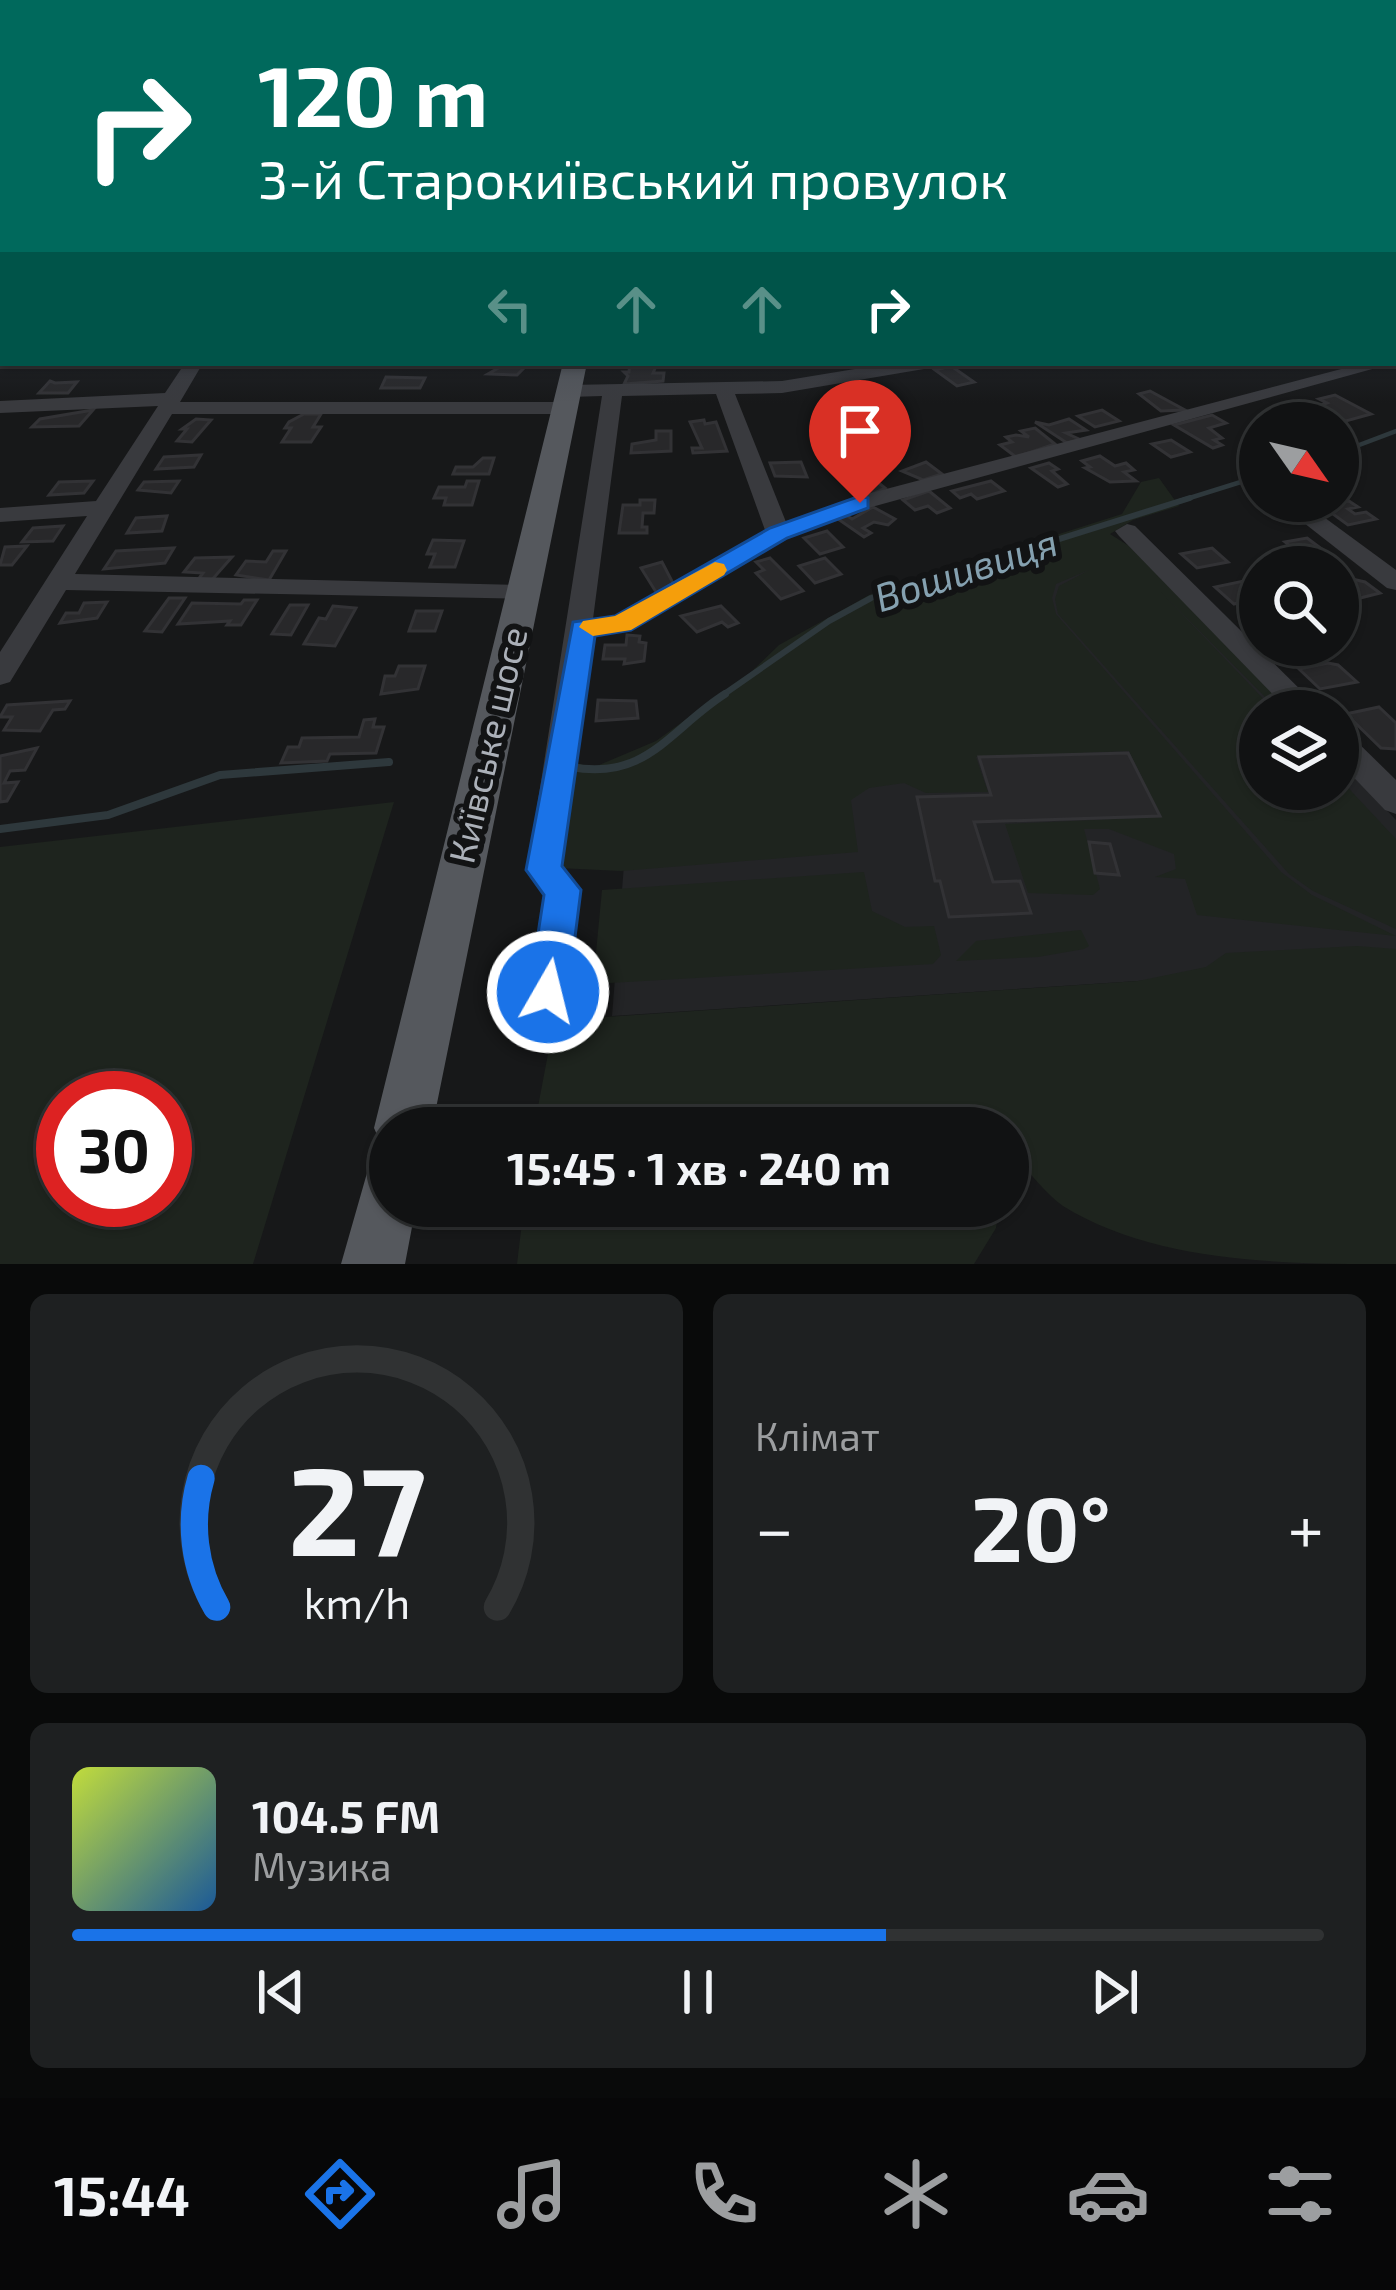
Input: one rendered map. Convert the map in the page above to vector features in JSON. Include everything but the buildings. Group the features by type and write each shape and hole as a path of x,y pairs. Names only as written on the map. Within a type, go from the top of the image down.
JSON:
{"main road":[{"name":"Київське шосе","path":"408,1107 574,366"},
{"path":"373,1264 381,1227"}],"street":[{"path":"0,675 192,366"},
{"path":"0,407 567,399 614,390 724,389 891,366"},
{"path":"582,629 621,624 778,533 860,503 1374,366"},
{"path":"724,389 778,533"},
{"path":"548,992 563,890 544,870 614,390"},
{"path":"0,515 101,508"},
{"path":"1315,522 1396,582"},
{"path":"1127,531 1285,690"},
{"path":"58,582 524,593"},
{"path":"1359,763 1396,801"}],"shaded area":[{"path":"1159,478 1179,506 1133,520 1110,534 1129,546 1239,658 1239,666 1247,666 1270,690 1258,690 1160,591 1255,690 1239,690 1239,810 1359,810 1359,799 1396,839 1396,929 1313,891 1289,874 1058,614 1059,586 1089,570 1056,584 1052,598 1056,614 1281,872 1312,895 1396,936 1197,915 1185,879 1155,877 1176,869 1174,854 1109,829 1084,829 1100,889 1093,895 1028,893 1005,824 1162,817 1129,751 976,757 988,792 926,793 904,783 869,788 851,800 858,852 621,871 558,868 574,762 592,768 656,741 750,673 779,645 871,594 1122,514 1141,482"},
{"path":"1120,543 1239,660 1239,666 1245,666 1270,690 1239,690 1239,810 1359,810 1359,781 1396,820 1396,955 1138,981 612,1016 629,802"},
{"path":"394,802 253,1264 0,1264 0,847"},
{"path":"864,872 872,911 905,927 934,926 941,955 933,964 593,984 602,890"},
{"path":"1081,930 1089,946 1084,949 1038,957 956,961 976,941"},
{"path":"1357,946 1396,949 1396,1264 1224,1257 1139,1240 1100,1225 1063,1206 1029,1172 1029,1107 538,1107 554,1022 571,1004 582,1004 591,1018 1138,981 1206,967 1226,953"},
{"path":"521,1227 996,1227 974,1264 517,1264"}],"waterway":[{"name":"Вошивиця","path":"1359,445 1396,431"},
{"name":"Вошивиця","path":"1180,501 1239,483"},
{"name":"Вошивиця","path":"720,697 829,621 871,598 1190,498"},
{"name":"Вошивиця","path":"571,767 597,769 639,759 725,694"},
{"name":"Вошивиця","path":"0,829 108,815 220,775 389,762"}],"slow traffic":[{"path":"593,627 621,624 715,570"}],"route":[{"path":"548,992 563,890 544,870 582,629 621,624 778,533 860,503"}]}
